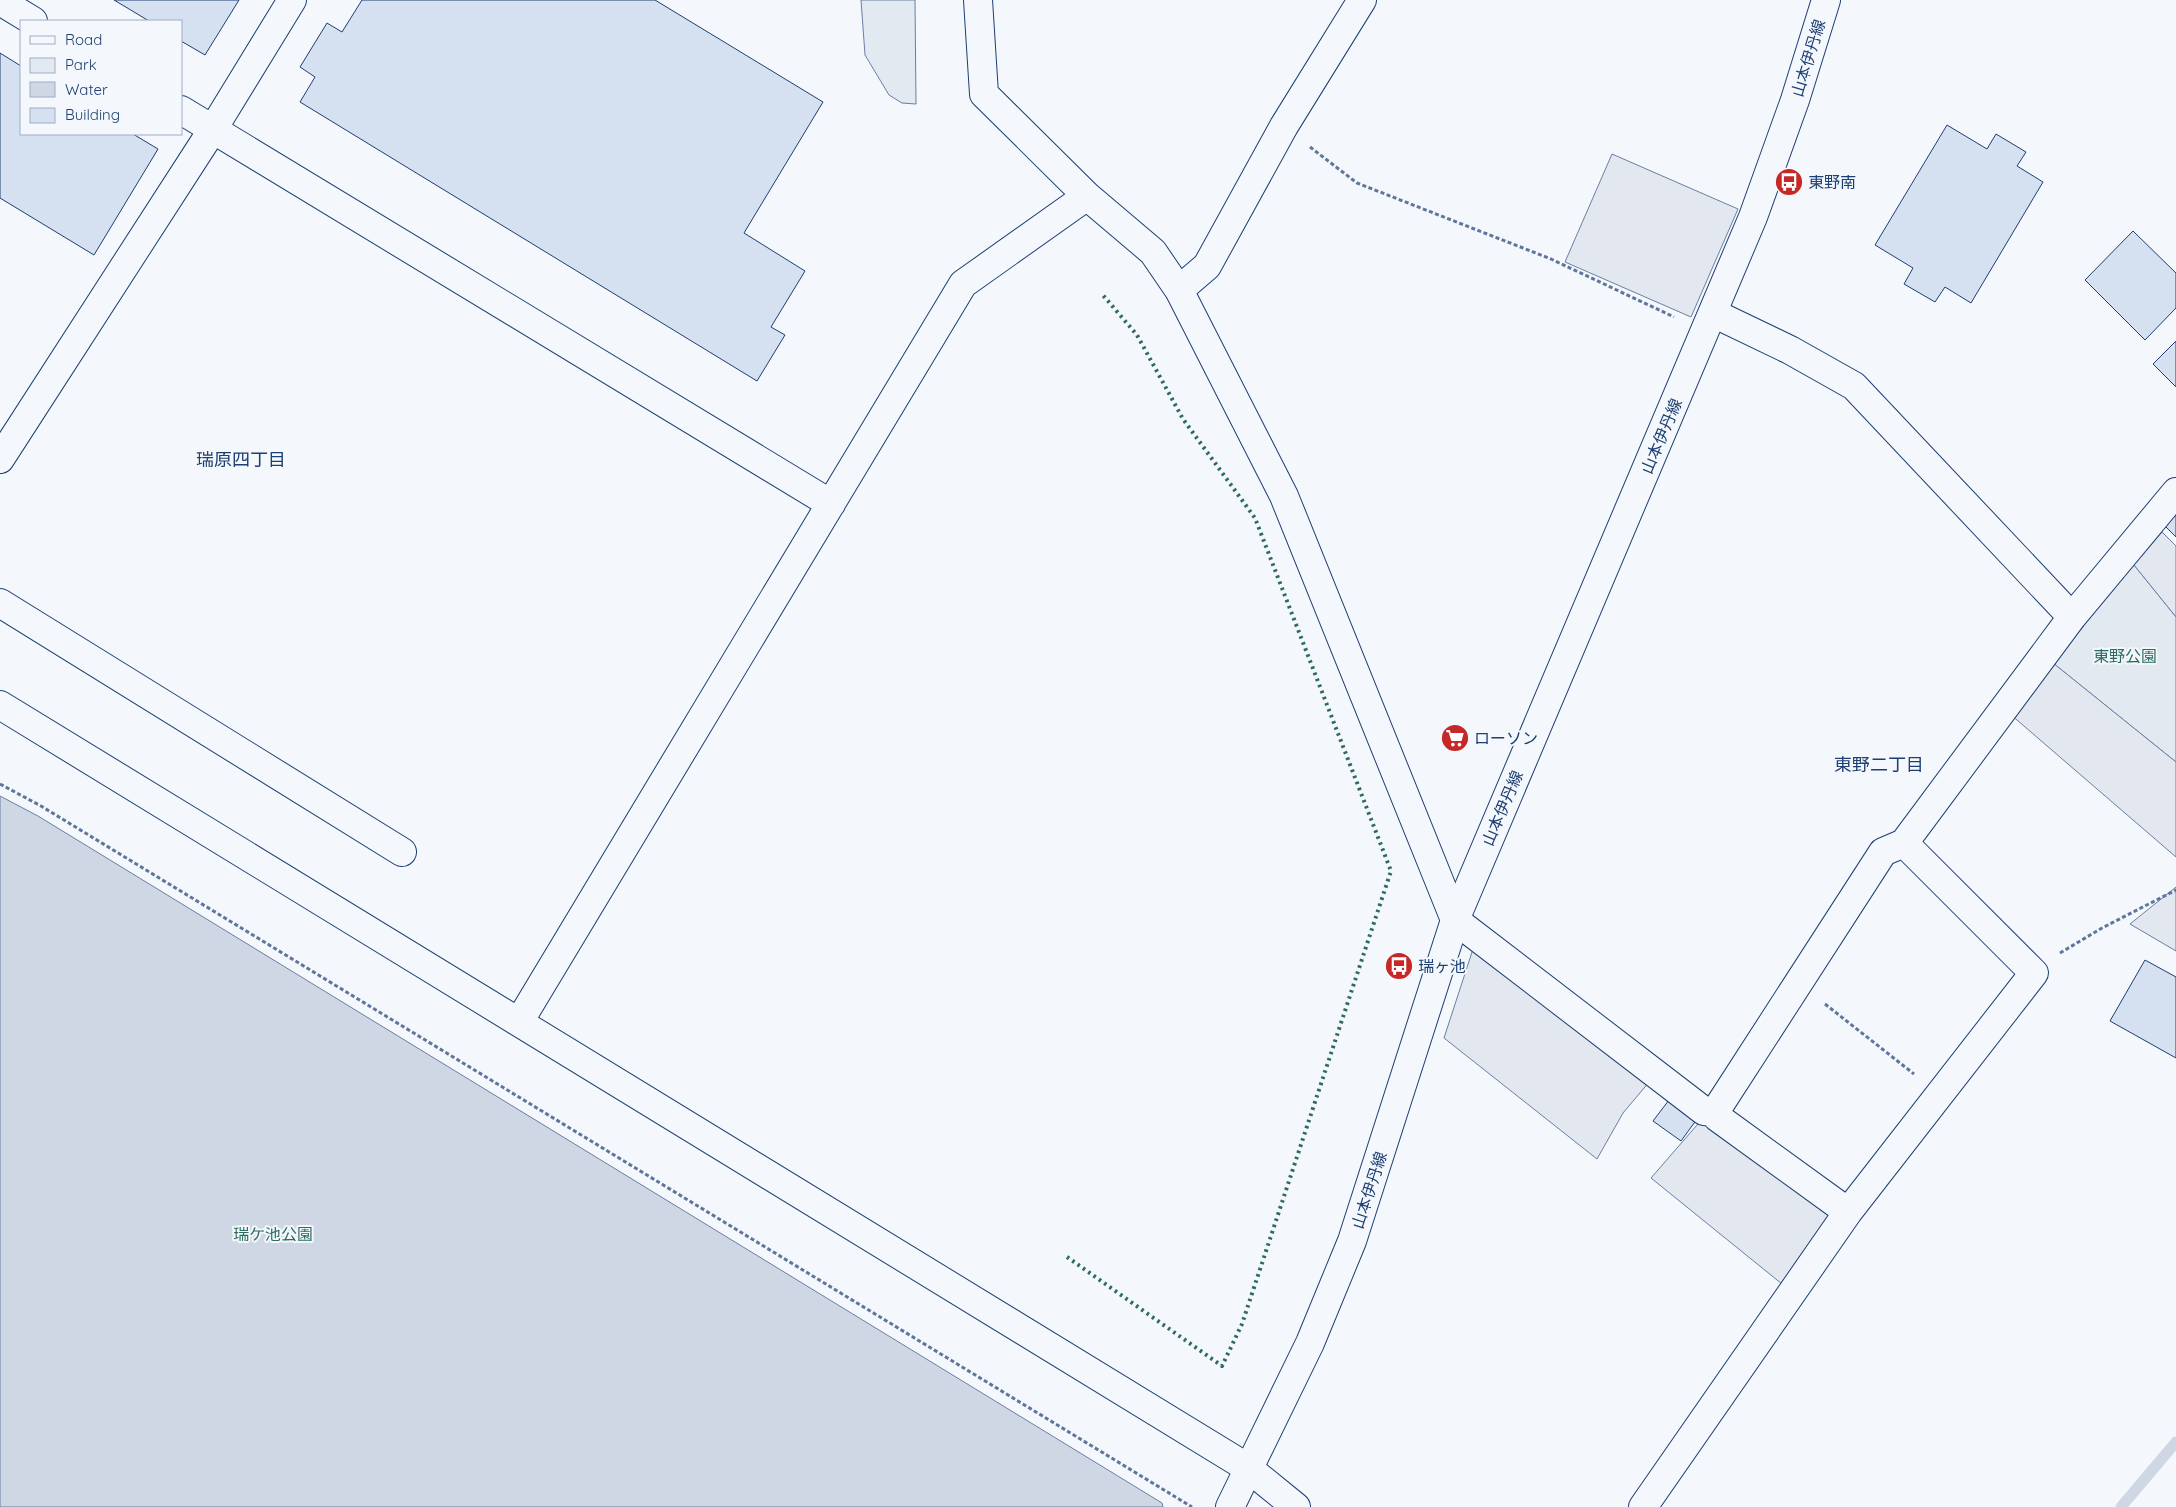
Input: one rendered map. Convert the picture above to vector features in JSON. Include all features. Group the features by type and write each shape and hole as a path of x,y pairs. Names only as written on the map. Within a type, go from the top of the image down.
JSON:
{"street":[{"path":"0,459 213,129 292,0"},
{"path":"978,0 984,94 1087,196 1153,252 1180,290 1284,496 1455,920 1704,1111 1715,1112"},
{"path":"1180,290 1207,266 1284,126 1362,0"},
{"name":"山本伊丹線","path":"1230,1507 1310,1343 1352,1241 1455,920 1756,208 1794,100 1826,0"},
{"path":"0,1 31,20"},
{"path":"182,111 831,504"},
{"path":"518,1022 964,284 1087,196"},
{"path":"1709,322 1790,350 1854,386 2072,616"},
{"path":"1715,1112 1883,852 1904,843 2072,616 2176,492"},
{"path":"0,603 402,852"},
{"path":"0,705 1248,1468 1296,1507"},
{"path":"1643,1507 1848,1212 2034,973 1904,843"},
{"path":"1715,1112 1717,1117 1848,1212"}],"path":[{"path":"1284,126 1357,183 1709,322"},
{"path":"0,784 49,811 1192,1507"},
{"path":"2034,973 2068,946 2176,890"},
{"path":"1799,984 1939,1094"}],"green space":[{"path":"861,0 915,0 916,104 902,103 889,95 865,55"},
{"name":"東野公園","path":"2134,565 2176,617 2176,762 2053,663"}],"shaded area":[{"path":"1612,154 1738,209 1691,317 1565,262"},
{"path":"2162,532 2176,546 2176,617 2134,565"},
{"path":"2053,663 2176,762 2176,857 2010,714"},
{"path":"2176,887 2176,951 2130,924"},
{"path":"1474,946 1650,1081 1623,1113 1597,1159 1444,1038"},
{"path":"1704,1117 1836,1211 1782,1284 1651,1178"}],"water":[{"name":"瑞ケ池公園","path":"0,796 38,816 1162,1503 1163,1507 0,1507"}],"building":[{"path":"114,0 239,0 205,55 182,42 182,20 147,20"},
{"path":"362,0 655,0 823,102 744,233 805,271 771,327 785,335 757,381 300,102 315,77 300,67 327,23 342,32"},
{"path":"0,53 20,65 20,135 135,135 158,149 94,255 0,198"},
{"path":"1947,125 1987,149 1996,134 2026,152 2017,166 2043,182 1971,303 1945,287 1935,302 1904,284 1913,268 1875,245"},
{"path":"2133,231 2176,273 2176,308 2145,340 2085,280"},
{"path":"2176,341 2176,387 2153,364"},
{"path":"2176,510 2176,537 2163,524"},
{"path":"2145,960 2176,977 2176,1058 2110,1021"},
{"path":"1669,1100 1697,1119 1681,1141 1653,1121"}],"waterway":[{"path":"2121,1507 2176,1442"}],"hedge":[{"path":"1067,1257 1222,1366 1242,1324 1391,871 1255,518 1183,419 1137,335 1102,294"}],"place":[{"name":"東野南","path":"1789,182"},
{"name":"ローソン","path":"1455,738"},
{"name":"瑞ヶ池","path":"1399,966"}],"district":[{"name":"瑞原四丁目","path":"241,460"},
{"name":"東野二丁目","path":"1879,765"}]}
